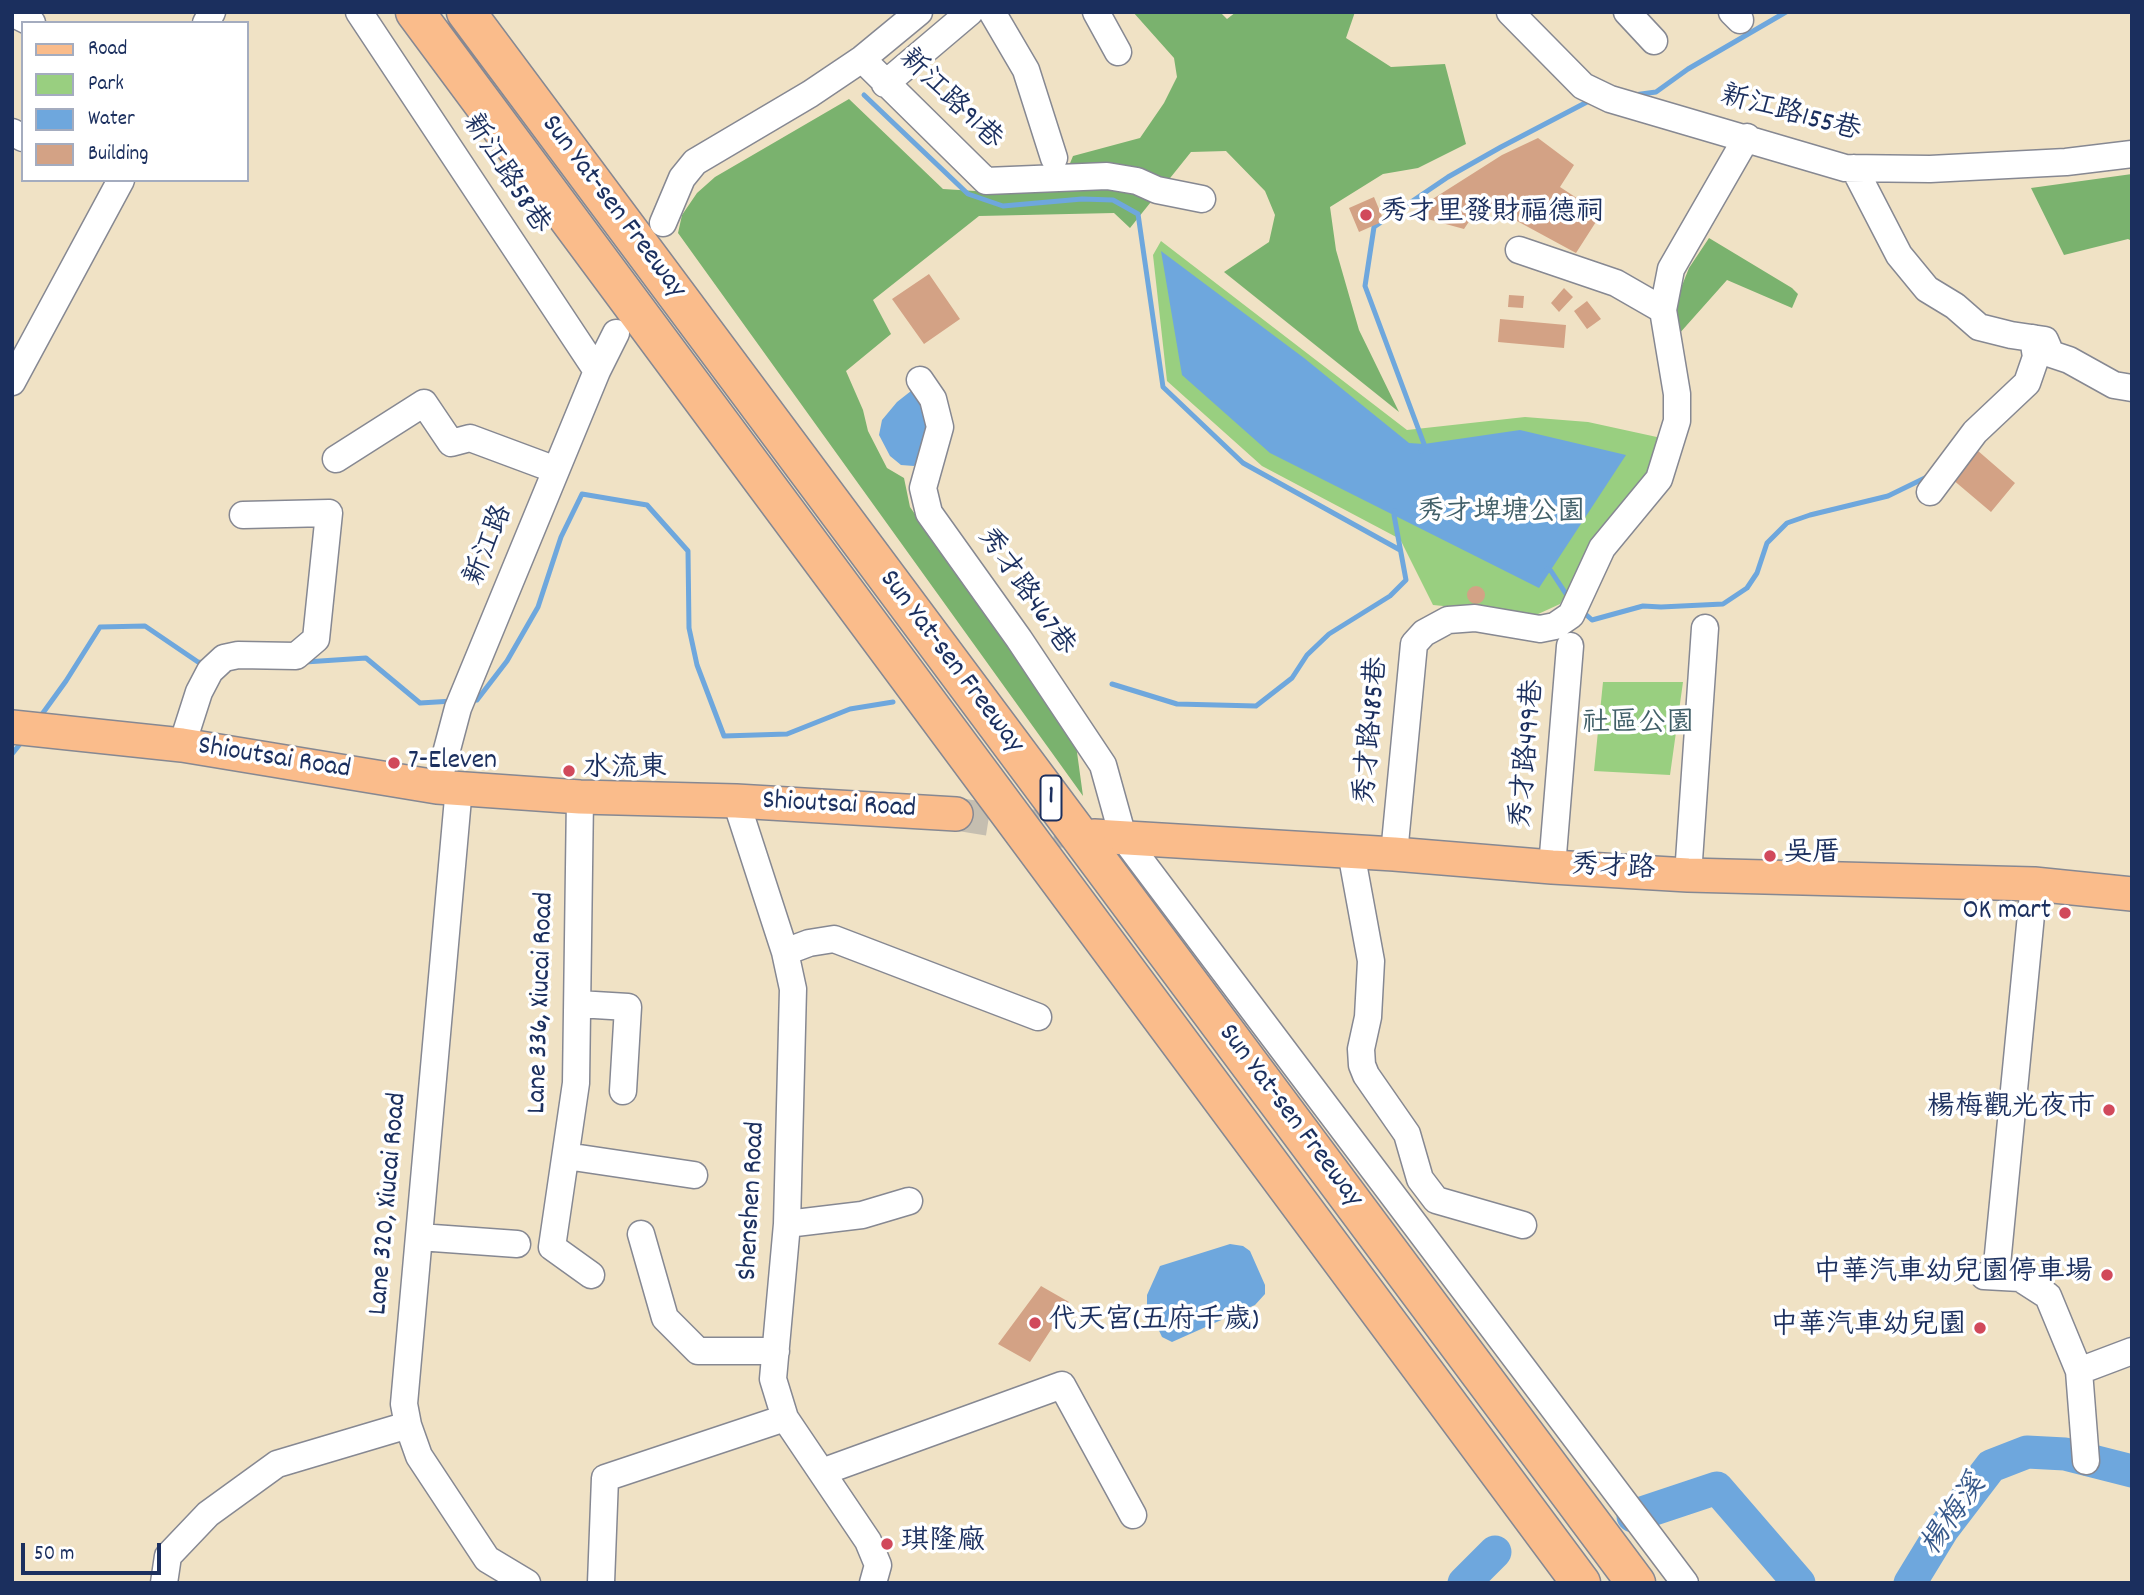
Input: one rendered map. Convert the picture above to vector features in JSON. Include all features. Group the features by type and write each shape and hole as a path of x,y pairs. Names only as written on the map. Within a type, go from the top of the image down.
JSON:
{"highway":[{"name":"Sun Yat-sen Freeway","path":"415,12 1581,1583"},
{"name":"Sun Yat-sen Freeway","path":"466,12 1636,1583"}],"main road":[{"name":"Shioutsai Road","path":"12,727 182,745 448,787 580,797 736,801 956,814"},
{"name":"秀才路","path":"1109,836 1688,875 2034,884 2132,894"}],"street":[{"name":"新江路58巷","path":"359,12 597,370"},
{"path":"663,223 682,178 695,162 810,94 862,59 919,12"},
{"path":"886,84 970,12"},
{"path":"992,12 1026,69 1054,158"},
{"path":"1096,12 1118,52"},
{"name":"新江路155巷","path":"1510,12 1583,86 1610,99 1747,137 1845,168 1943,169 2066,162 2132,154"},
{"path":"1627,12 1654,41"},
{"path":"12,13 28,21"},
{"name":"新江路91巷","path":"862,59 986,181 1107,176 1137,181 1157,190 1202,199"},
{"name":"秀才路485巷","path":"1394,854 1414,644 1424,633 1448,620 1475,618 1540,629 1555,626 1576,605 1602,548 1659,479 1677,421 1677,394 1662,310 1671,269 1747,137"},
{"path":"1854,168 1899,255 1927,289 1955,306 1979,327 2045,340 2051,354 2069,360 2114,385 2132,388"},
{"path":"12,382 120,182"},
{"path":"1519,250 1616,283 1662,310"},
{"name":"新江路","path":"448,787 462,699 597,370 616,333"},
{"path":"1930,492 1975,432 2027,383 2036,357 2032,338"},
{"name":"秀才路467巷","path":"920,380 933,399 940,427 923,488 929,513 1019,639 1103,765 1109,836"},
{"path":"336,459 424,402 451,443 470,438 556,470"},
{"path":"182,745 199,692 217,665 238,655 296,656 317,639 329,513 243,515"},
{"path":"1688,875 1705,628"},
{"name":"秀才路499巷","path":"1552,867 1570,646"},
{"name":"Lane 320, Xiucai Road","path":"448,787 419,1237 404,1404 419,1456 487,1559 527,1583"},
{"name":"Lane 336, Xiucai Road","path":"580,797 576,1083 552,1247 591,1275"},
{"name":"Shenshen Road","path":"736,801 785,952 793,989 787,1224 773,1379 785,1418 868,1541 877,1564 873,1583"},
{"path":"1109,836 1681,1577"},
{"path":"1351,852 1371,961 1368,1017 1362,1049 1362,1065 1366,1075 1407,1134 1420,1179 1436,1200 1523,1225"},
{"path":"2034,884 1990,1276 2020,1278 2048,1296 2079,1371 2086,1461"},
{"path":"785,952 809,943 834,939 1038,1017"},
{"path":"578,1004 628,1007 623,1091"},
{"path":"566,1156 694,1175"},
{"path":"787,1224 862,1215 909,1201"},
{"path":"641,1234 665,1318 698,1351 776,1351"},
{"path":"419,1237 517,1244"},
{"path":"2079,1371 2132,1351"},
{"path":"822,1472 1062,1385 1133,1515"},
{"path":"601,1583 605,1478 785,1418"},
{"path":"164,1583 168,1556 200,1522 277,1464 408,1425"}],"green space":[{"path":"1133,12 1220,12 1227,19 1236,12 1355,12 1346,38 1391,67 1445,64 1466,144 1418,168 1383,174 1330,207 1336,250 1359,330 1399,412 1224,272 1269,242 1275,215 1265,191 1226,151 1191,152 1130,228 1114,213 979,216 873,300 891,334 846,371 863,410 868,431 887,468 904,478 910,507 1076,745 1083,796 678,233 682,215 697,193 715,177 849,99 943,189 991,192 1059,190 1073,156 1140,138 1164,103 1177,77 1174,58"},
{"path":"2132,174 2132,241 2128,239 2064,255 2031,188"},
{"path":"1709,238 1792,288 1798,294 1792,308 1727,280 1678,335 1673,308 1689,268"},
{"name":"秀才埤塘公園","path":"1161,241 1407,430 1525,417 1588,422 1666,439 1657,468 1595,543 1560,604 1536,615 1433,605 1400,539 1262,466 1167,381 1153,255"},
{"name":"社區公園","path":"1603,682 1683,682 1670,775 1594,771"}],"water":[{"name":"秀才埤塘公園","path":"1161,251 1304,358 1409,443 1424,444 1520,430 1626,455 1539,588 1270,453 1182,375"},
{"path":"911,391 922,397 929,415 924,452 914,466 901,465 890,456 879,435 882,420 897,402"},
{"path":"1230,1244 1243,1246 1250,1251 1265,1285 1265,1294 1255,1305 1172,1342 1162,1337 1147,1305 1147,1295 1160,1266"}],"building":[{"path":"1538,138 1574,165 1560,187 1601,214 1576,253 1482,202 1464,229 1409,214 1502,155"},
{"name":"秀才里發財福德祠","path":"1374,197 1384,221 1359,232 1349,208"},
{"path":"929,274 960,319 924,344 892,299"},
{"path":"1564,288 1573,297 1559,312 1551,303"},
{"path":"1509,295 1524,296 1523,308 1508,307"},
{"path":"1587,301 1601,319 1587,329 1574,311"},
{"path":"1500,319 1566,325 1564,348 1498,342"},
{"path":"1977,450 2015,483 1991,512 1952,479"},
{"path":"1472,586 1480,586 1485,595 1483,602 1472,604 1467,599 1467,591"},
{"name":"代天宮(五府千歲)","path":"1041,1286 1069,1302 1030,1362 998,1344"}],"waterway":[{"path":"1634,95 1656,92 1688,69 1786,12"},
{"path":"864,95 968,194 1003,206 1082,199 1113,200 1138,214 1163,387 1243,463 1400,550"},
{"path":"1421,451 1424,444 1365,286 1374,227 1448,177 1587,102"},
{"path":"1582,611 1592,620 1643,606 1723,604 1747,588 1757,573 1767,543 1787,523 1888,496 1929,476"},
{"path":"470,701 477,700 507,661 538,607 561,537 582,494 647,505 688,551 689,628 697,665 724,736 787,734 850,709 893,702"},
{"path":"1112,684 1177,704 1256,706 1292,678 1307,655 1329,634 1390,596 1406,580 1395,511"},
{"path":"1547,569 1570,600"},
{"path":"40,717 100,627 145,626 198,662 205,663"},
{"path":"305,662 366,658 420,703 453,701"},
{"path":"12,754 24,739"},
{"name":"楊梅溪","path":"1910,1583 1943,1529 1991,1466 2027,1452 2065,1454 2132,1471"},
{"name":"楊梅溪","path":"1633,1516 1717,1488 1799,1583"},
{"name":"楊梅溪","path":"1464,1583 1495,1552"}],"tunnel":[{"path":"956,814 1094,836"}],"place":[{"name":"秀才里發財福德祠","path":"1366,215"},
{"name":"7-Eleven","path":"394,763"},
{"name":"水流東","path":"569,771"},
{"name":"吳厝","path":"1770,856"},
{"name":"OK mart","path":"2065,913"},
{"name":"楊梅觀光夜市","path":"2109,1110"},
{"name":"中華汽車幼兒園停車場","path":"2107,1275"},
{"name":"代天宮(五府千歲)","path":"1035,1323"},
{"name":"中華汽車幼兒園","path":"1980,1328"},
{"name":"琪隆廠","path":"887,1544"}]}
